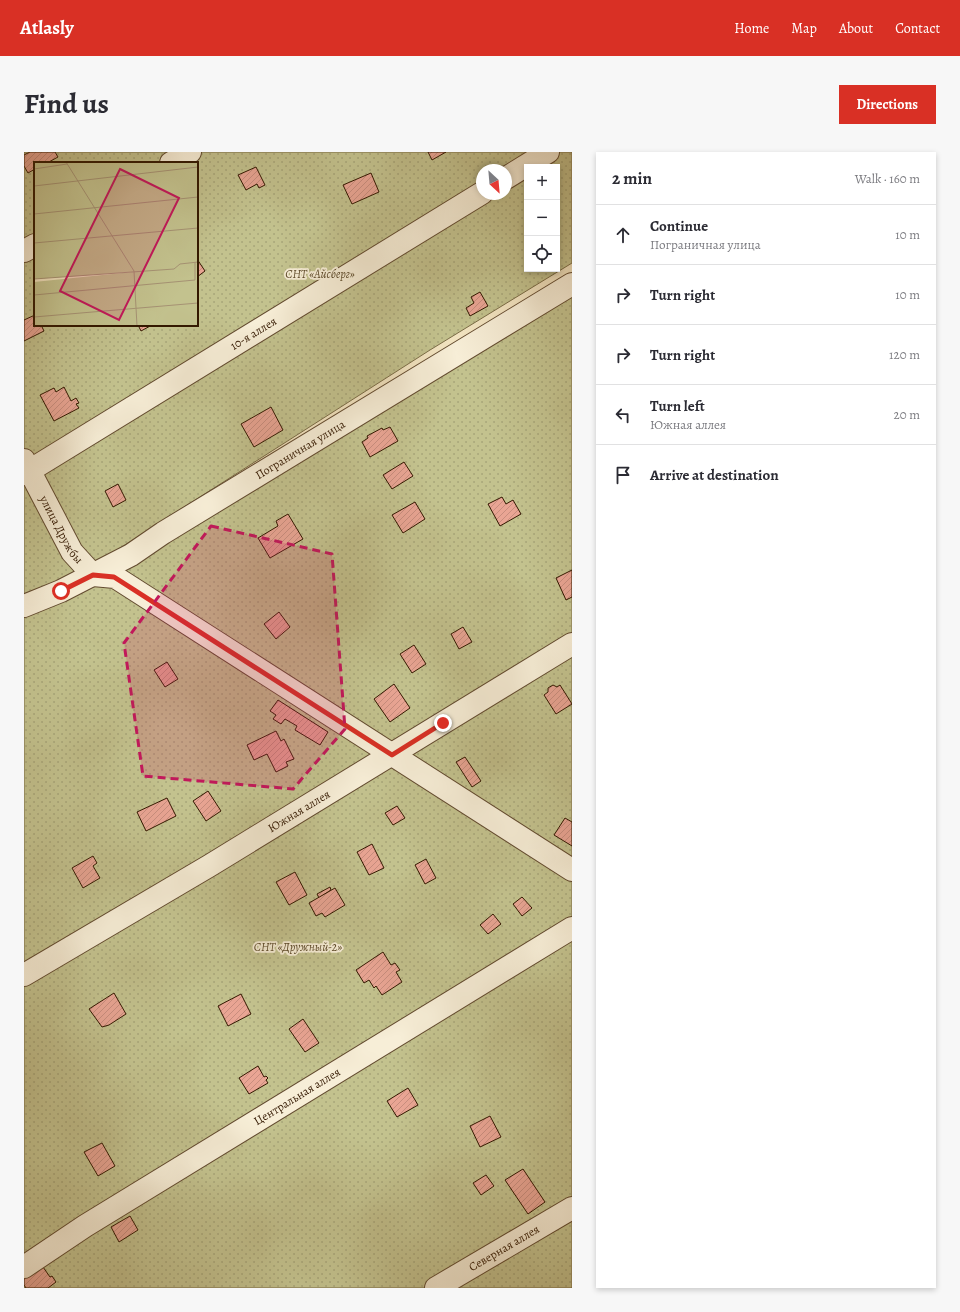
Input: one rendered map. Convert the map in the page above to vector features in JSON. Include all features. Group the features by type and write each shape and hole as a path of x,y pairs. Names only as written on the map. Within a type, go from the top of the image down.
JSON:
{"street":[{"path":"173,162 190,152"},
{"path":"512,174 548,152"},
{"name":"10-я аллея","path":"26,468 476,197"},
{"path":"24,251 34,246"},
{"name":"Пограничная улица","path":"24,606 61,591 131,555 163,532 572,284"},
{"name":"улица Дружбы","path":"26,468 72,552 93,575"},
{"path":"93,575 114,577 572,870"},
{"name":"Южная аллея","path":"24,974 209,866 572,644"},
{"name":"Центральная аллея","path":"24,1267 92,1222 572,928"},
{"name":"Северная аллея","path":"436,1288 572,1208"}],"highlighted area":[{"path":"211,526 332,554 345,729 293,789 143,776 124,643"}],"green space":[{"name":"СНТ «Дружный-2»","path":"24,152 572,152 572,263 560,270 560,164 524,164 524,272 557,272 430,350 106,557 572,284 572,1288 24,1288"}],"building":[{"path":"30,152 55,152 58,157 49,162 34,162 34,170 28,173 24,166 24,155"},
{"path":"428,152 446,152 432,160"},
{"path":"256,167 265,185 259,188 257,184 246,190 238,175"},
{"path":"371,173 379,192 352,204 343,185"},
{"path":"198,260 205,271 198,276"},
{"path":"480,292 488,306 470,316 466,308 474,303 471,297"},
{"path":"34,315 34,326 42,326 44,331 24,341 24,320"},
{"path":"138,326 150,326 141,331"},
{"path":"64,387 71,401 76,398 79,403 76,404 79,408 54,421 40,395 54,388 56,392"},
{"path":"271,407 283,430 254,447 241,424"},
{"path":"390,427 398,441 370,457 362,442 368,438 367,436 382,428 383,430"},
{"path":"404,462 413,476 392,489 383,475"},
{"path":"118,484 126,500 113,507 105,491"},
{"path":"502,497 506,504 513,500 521,514 500,526 488,504"},
{"path":"415,502 425,519 403,533 392,515"},
{"path":"288,514 303,539 270,558 258,538 278,526 276,521"},
{"path":"572,570 572,597 566,600 556,578"},
{"path":"279,612 290,627 276,639 264,624"},
{"path":"463,627 472,642 459,649 451,634"},
{"path":"414,645 426,664 412,673 400,654"},
{"path":"167,662 178,679 165,687 154,670"},
{"path":"394,684 410,708 390,722 374,699"},
{"path":"553,685 557,687 560,685 572,704 556,714 544,695 548,692 548,688"},
{"path":"278,700 328,732 320,745 295,730 297,726 285,719 281,724 273,719 276,715 270,711"},
{"path":"276,731 281,741 284,739 294,759 286,762 288,766 276,772 267,754 254,760 247,745"},
{"path":"465,757 481,781 472,787 456,762"},
{"path":"208,791 221,811 206,821 193,801"},
{"path":"167,798 176,816 146,831 137,812"},
{"path":"397,806 405,818 393,825 385,813"},
{"path":"565,818 572,822 572,846 554,835"},
{"path":"372,844 384,868 369,875 357,852"},
{"path":"93,856 97,863 93,866 100,878 83,888 72,868"},
{"path":"426,859 436,878 425,884 415,865"},
{"path":"295,872 307,895 289,905 276,882"},
{"path":"330,887 331,890 319,898 317,894"},
{"path":"335,888 345,905 325,917 322,913 316,916 309,903"},
{"path":"522,897 532,908 522,916 513,904"},
{"path":"493,914 501,924 488,934 480,925"},
{"path":"383,952 391,965 395,963 400,970 396,972 402,982 382,995 376,986 374,988 369,980 364,983 356,970"},
{"path":"114,993 126,1014 109,1025 102,1027 89,1009"},
{"path":"241,994 251,1014 228,1026 218,1006"},
{"path":"303,1019 319,1043 305,1052 289,1029"},
{"path":"258,1066 264,1077 266,1076 268,1078 266,1080 268,1083 249,1094 239,1078"},
{"path":"408,1088 418,1105 397,1117 387,1101"},
{"path":"490,1116 501,1137 480,1147 470,1126"},
{"path":"102,1143 115,1166 98,1176 84,1152"},
{"path":"523,1169 545,1202 528,1214 505,1180"},
{"path":"486,1175 494,1186 481,1195 473,1183"},
{"path":"130,1216 138,1230 119,1242 111,1227"},
{"path":"43,1267 50,1277 52,1276 56,1282 48,1288 26,1288 24,1285 24,1277"}],"route":[{"path":"61,591 93,575 114,577 392,755 443,723"}],"park label":[{"name":"СНТ «Айсберг»","path":"320,274"}]}
